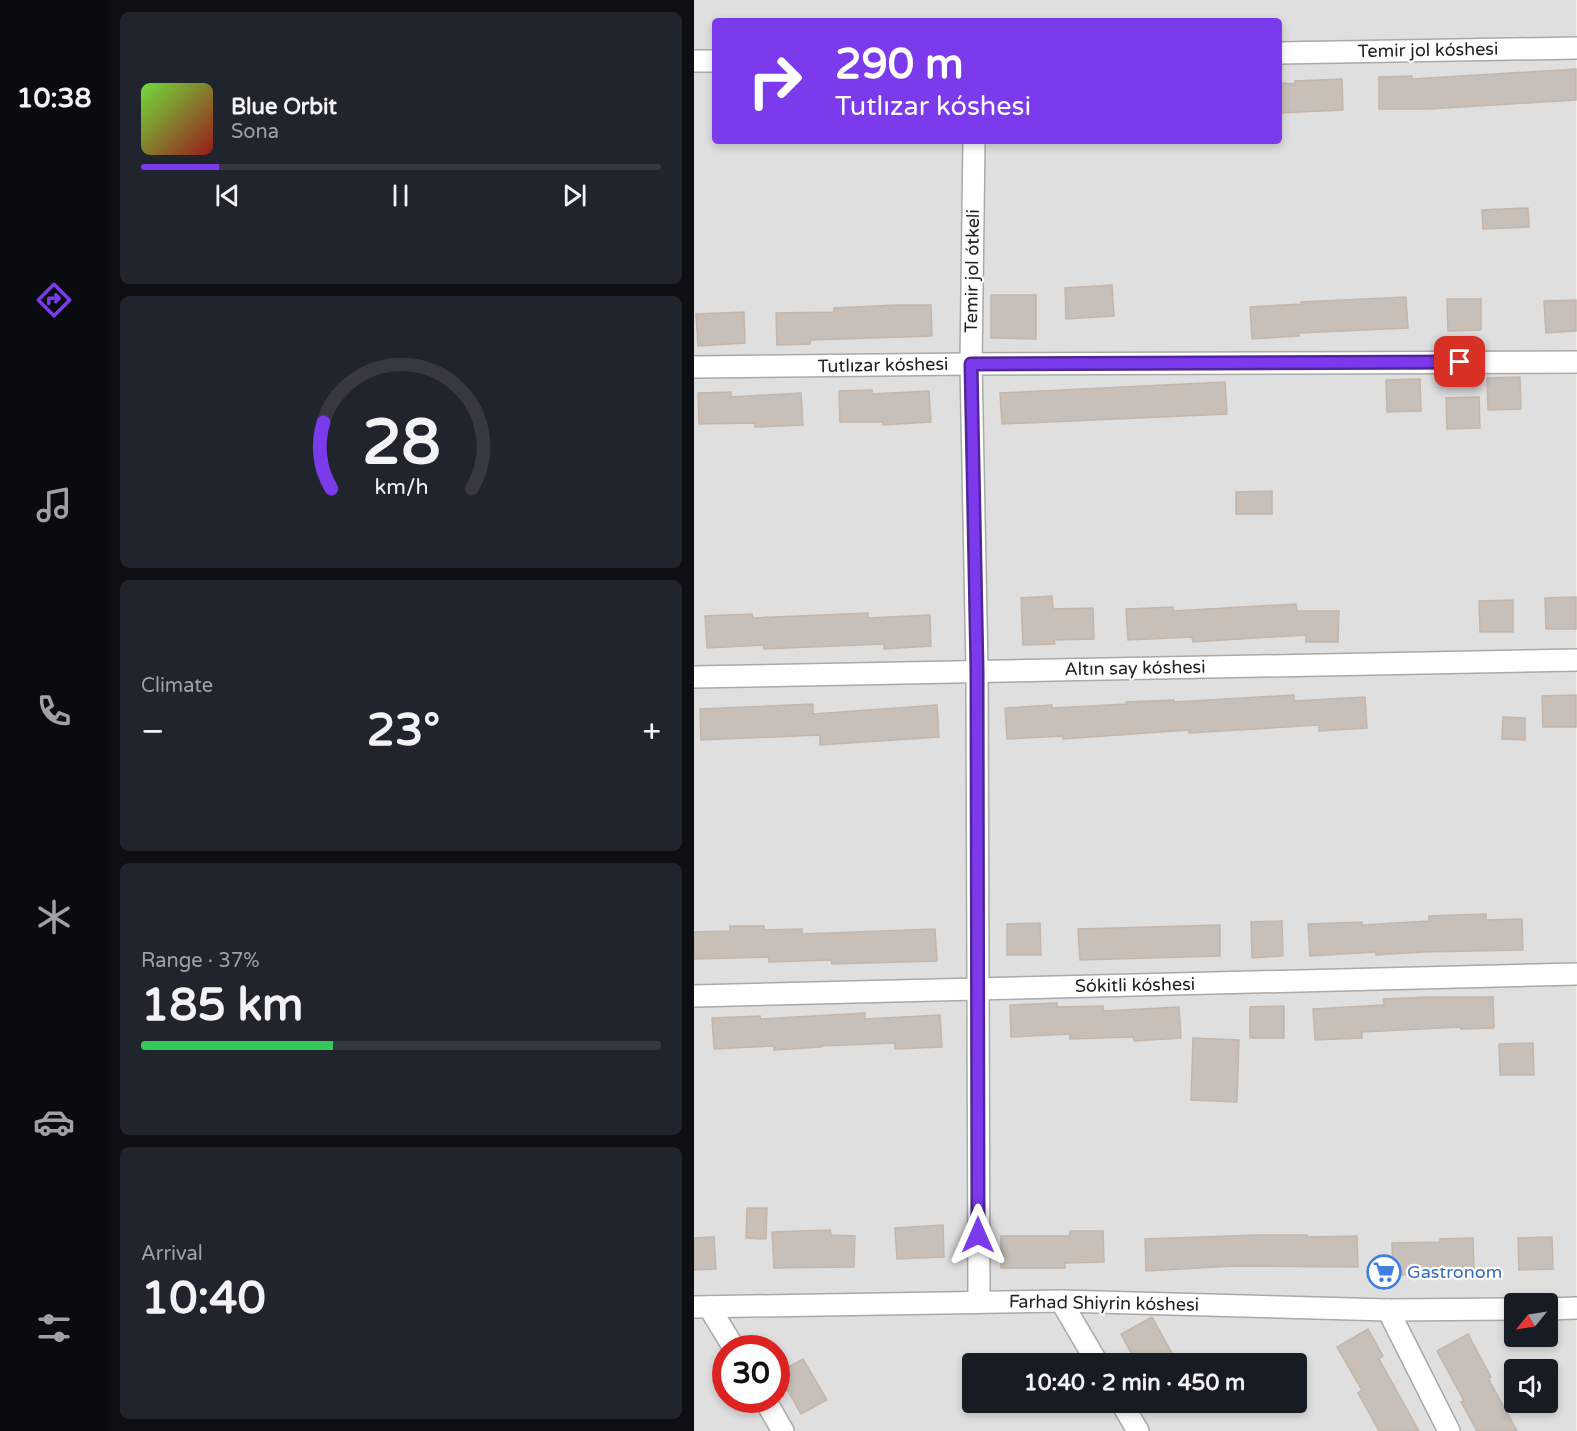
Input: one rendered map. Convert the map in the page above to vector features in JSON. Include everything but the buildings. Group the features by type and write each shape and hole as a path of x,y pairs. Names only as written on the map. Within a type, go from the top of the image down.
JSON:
{"street":[{"name":"Temir jol kóshesi","path":"1282,53 1576,48"},
{"path":"694,61 712,61"},
{"name":"Temir jol ótkeli","path":"974,144 971,364 977,670 979,1302"},
{"name":"Tutlızar kóshesi","path":"694,367 1576,362"},
{"name":"Altın say kóshesi","path":"694,677 1576,660"},
{"name":"Sókitli kóshesi","path":"694,996 1576,974"},
{"path":"1061,1301 1092,1353"},
{"name":"Farhad Shiyrin kóshesi","path":"701,1307 1061,1301 1388,1310 1504,1309"},
{"path":"701,1307 724,1335"},
{"path":"1558,1308 1576,1308"},
{"path":"1388,1310 1449,1431"},
{"path":"772,1413 783,1431"},
{"path":"1127,1413 1138,1431"}],"shaded area":[{"path":"694,0 1576,0 1576,1431 694,1431"}],"place":[{"name":"Gastronom","path":"1384,1272"}],"route":[{"path":"978,1235 977,670 971,364 1460,362"}]}
